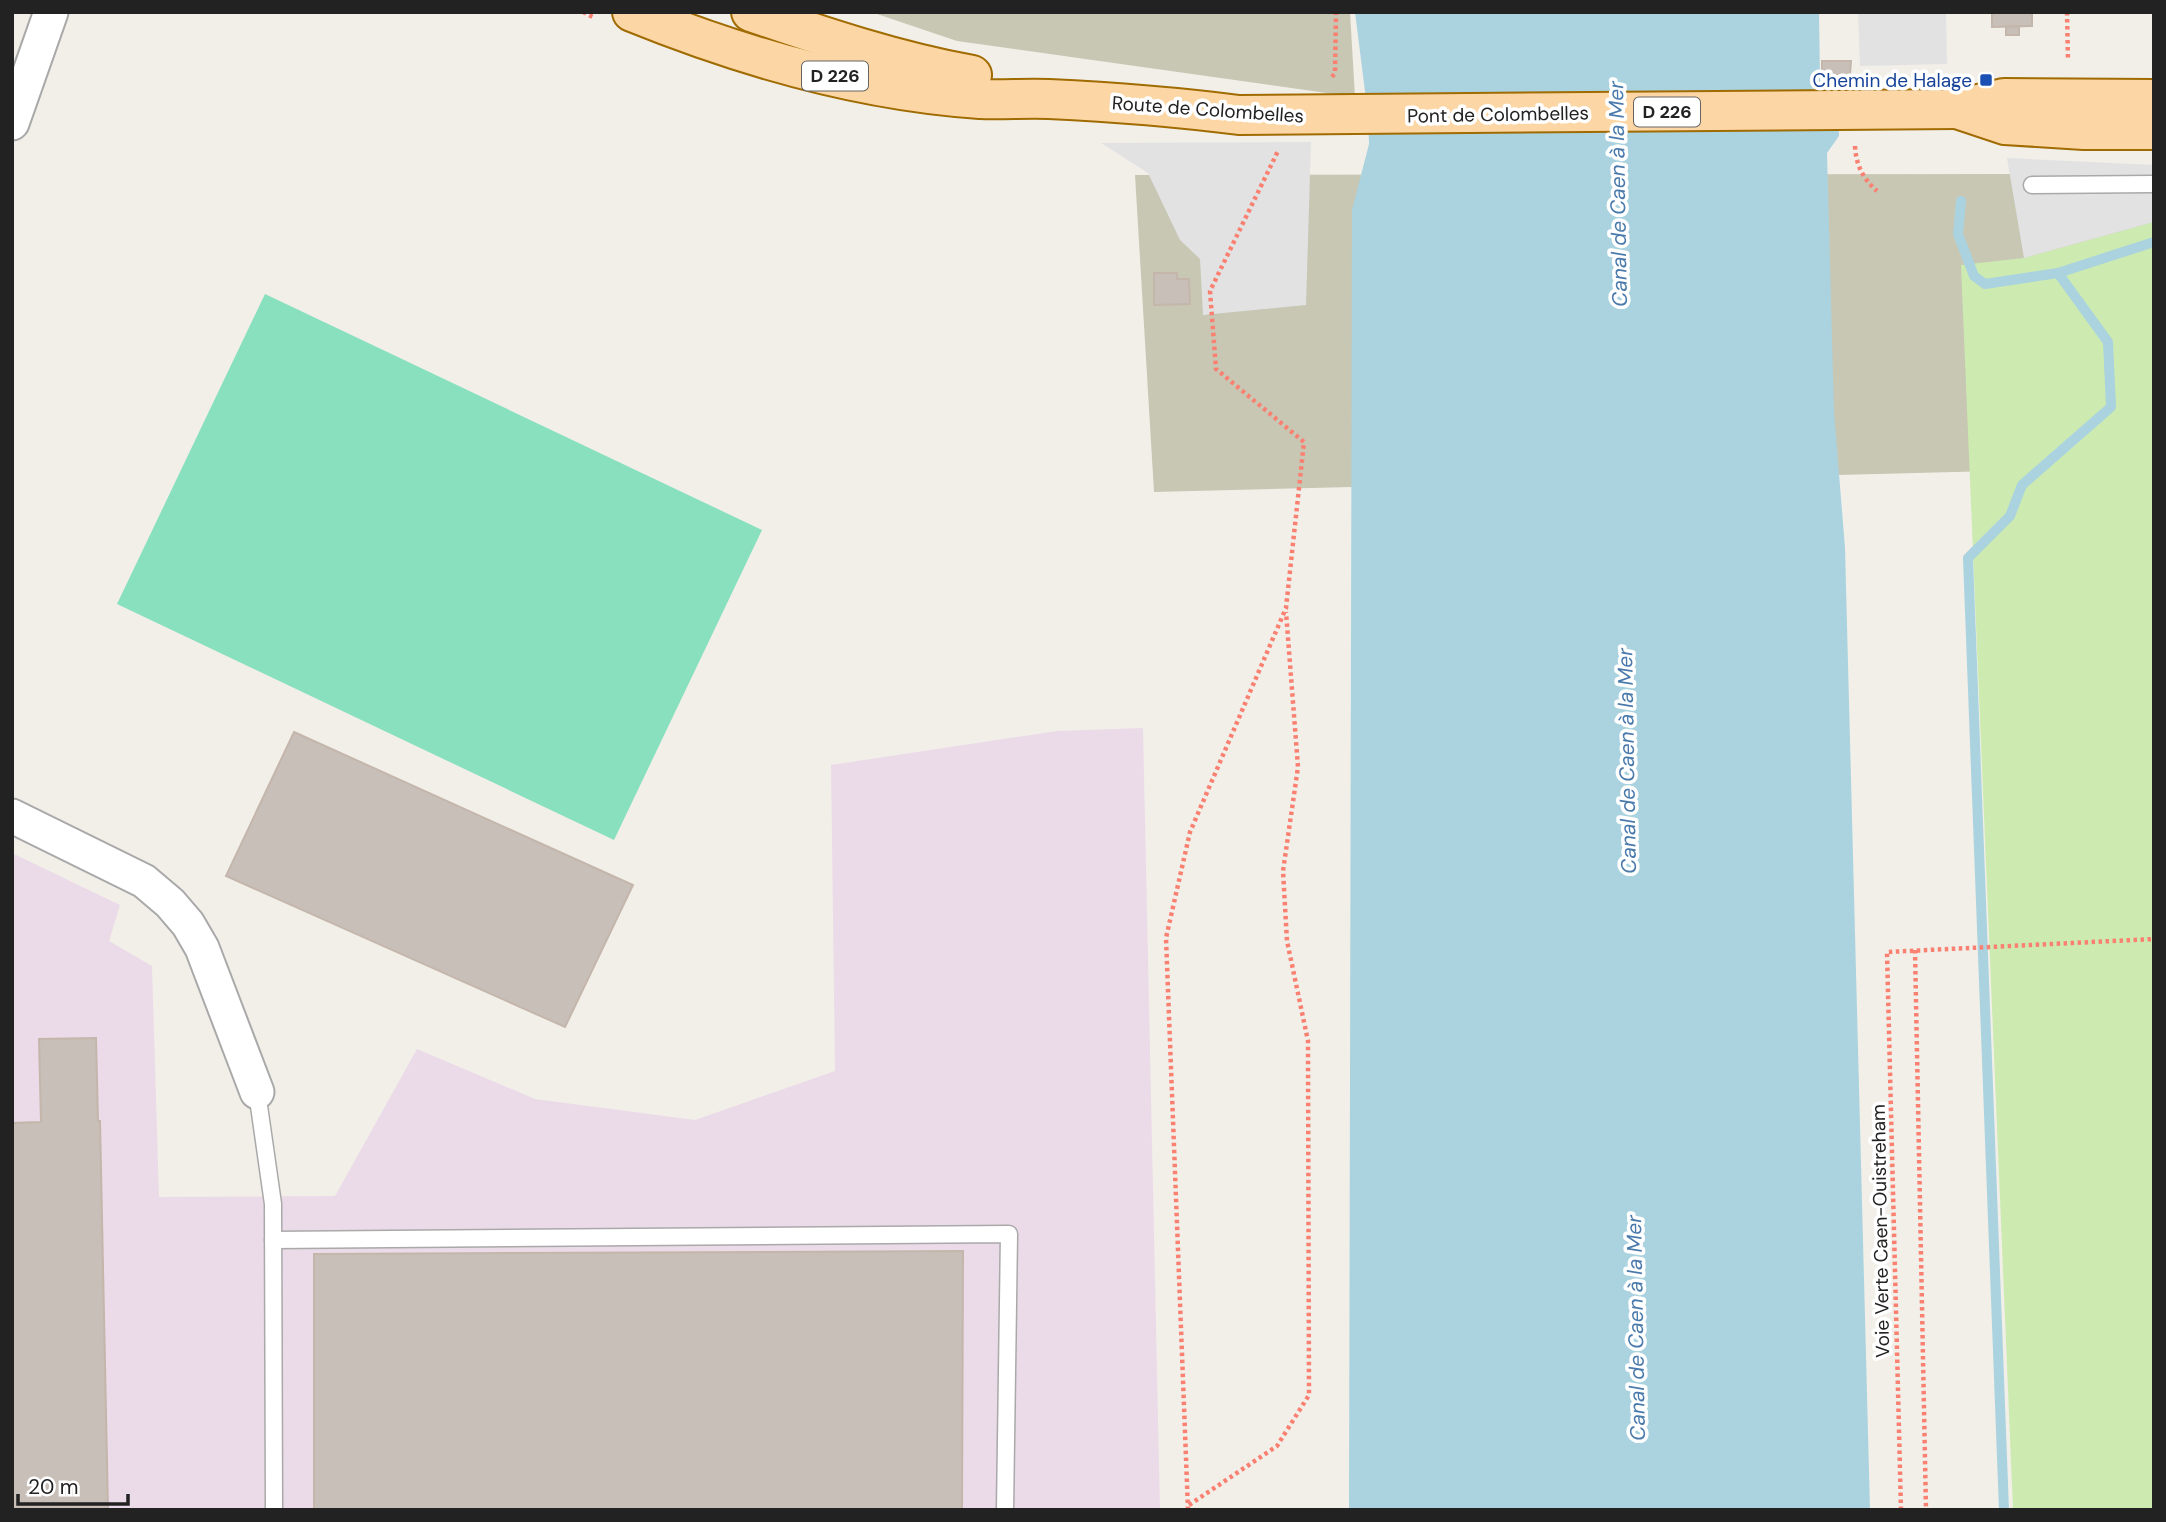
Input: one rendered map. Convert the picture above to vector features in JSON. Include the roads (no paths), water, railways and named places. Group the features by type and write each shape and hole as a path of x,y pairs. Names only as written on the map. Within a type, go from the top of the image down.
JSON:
{"main road":[{"name":"Route de Colombelles","path":"632,12 751,56 846,79 981,99 1047,99 1239,115 1368,115"},
{"name":"Route de Colombelles","path":"751,12 832,40 938,69 988,78 1047,99"},
{"name":"D 226","path":"1958,108 2004,98 2154,99"},
{"name":"D 226","path":"1958,108 2005,125 2084,130 2154,130"},
{"name":"Pont de Colombelles","path":"1368,115 1958,108"}],"street":[{"path":"12,122 51,12"},
{"path":"12,816 144,881 188,923 202,948 257,1092"}],"lane":[{"path":"2032,185 2154,184"},
{"path":"257,1092 273,1204 274,1510"},
{"path":"273,1240 1009,1234 1005,1510"}],"water":[{"name":"Canal de Caen à la Mer","path":"1355,12 1819,12 1820,81 1837,88 1839,136 1827,153 1834,412 1845,548 1870,1510 1349,1510 1352,210 1369,144"}],"waterway":[{"path":"1961,201 1958,234 1974,276 1985,284 2058,273 2108,342 2111,407 2022,485 2010,516 1968,558 2004,1510"},
{"path":"2058,273 2154,242"}],"place":[{"name":"Chemin de Halage","path":"1986,80"}]}
